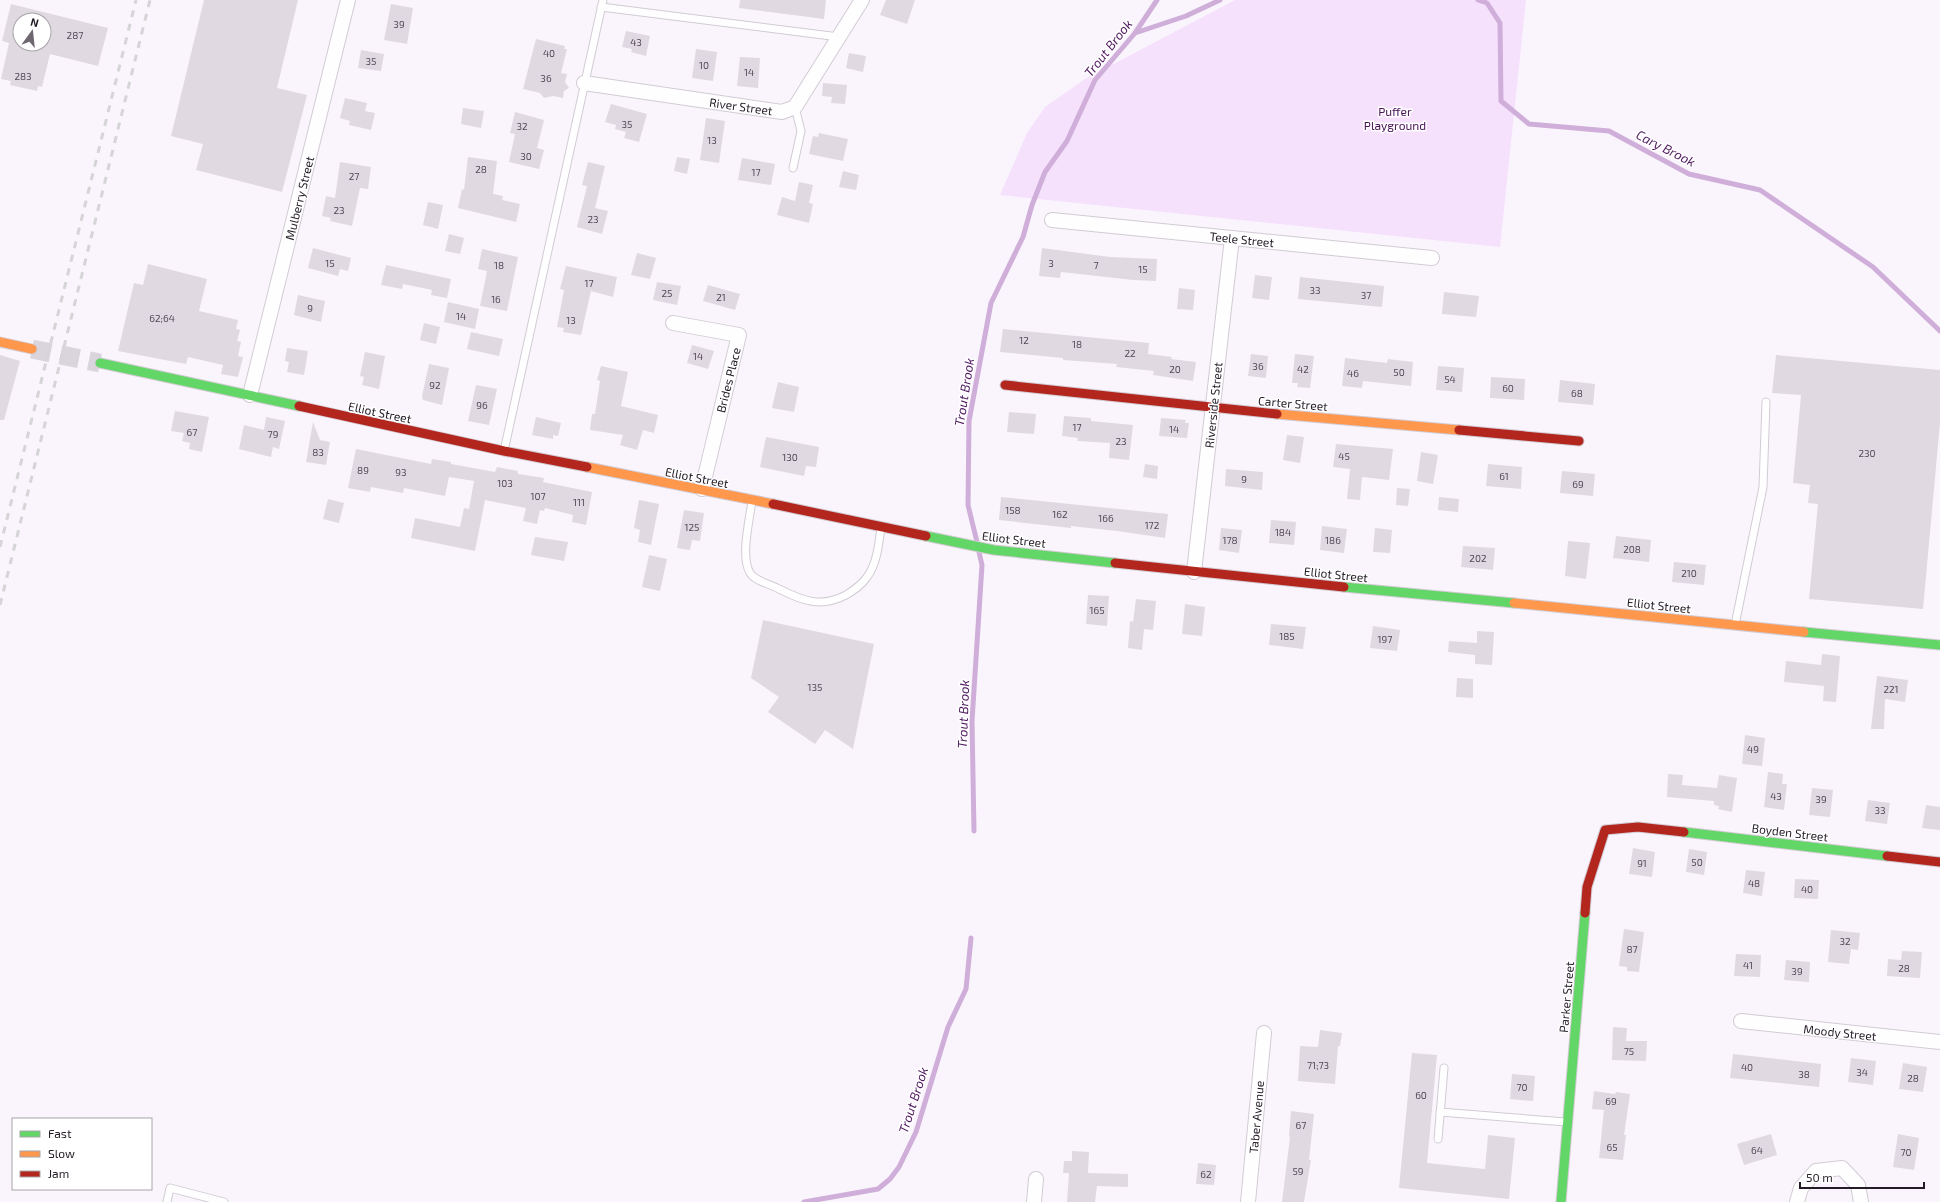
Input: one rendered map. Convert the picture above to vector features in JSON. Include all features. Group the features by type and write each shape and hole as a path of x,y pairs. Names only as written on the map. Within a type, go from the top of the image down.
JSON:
{"street":[{"name":"Mulberry Street","path":"250,395 348,0"},
{"path":"796,107 862,0"},
{"name":"River Street","path":"584,83 782,112 796,107"},
{"name":"Teele Street","path":"1052,220 1432,258"},
{"name":"Riverside Street","path":"1194,572 1232,238"},
{"name":"Brides Place","path":"673,323 739,335 702,489"},
{"path":"0,342 32,348"},
{"name":"Elliot Street","path":"100,363 504,451 702,489 994,550 1194,572 1940,645"},
{"name":"Carter Street","path":"1005,385 1213,408 1579,441"},
{"name":"Boyden Street","path":"1638,827 1940,862"},
{"name":"Parker Street","path":"1561,1202 1587,887 1606,830 1638,827"},
{"name":"Moody Street","path":"1741,1021 1940,1042"},
{"name":"Taber Avenue","path":"1248,1202 1264,1033"},
{"path":"1797,1202 1801,1188 1816,1171 1842,1168 1858,1185 1861,1202"},
{"path":"1034,1202 1036,1179"}],"lane":[{"path":"504,451 602,4 839,37"},
{"path":"793,168 801,131 796,107"},
{"path":"1735,625 1763,486 1766,402"},
{"path":"752,500 746,561 751,573 761,581 806,601 823,603 840,598 859,586 867,577 874,563 881,527"},
{"path":"1438,1139 1444,1068"},
{"path":"1440,1112 1567,1122"},
{"path":"167,1202 170,1188 224,1202"}],"green space":[{"name":"Puffer Playground","path":"1235,0 1526,0 1500,247 1000,195 1027,133 1045,107 1085,79"}],"building":[{"path":"204,0 298,0 277,88 307,95 282,192 196,170 203,144 171,136"},
{"path":"740,0 826,0 824,19 739,8"},
{"path":"886,0 915,0 907,24 880,15"},
{"path":"11,4 43,12 12,12 12,52 52,52 52,14 108,28 98,66 50,54 42,87 38,86 37,91 10,85 11,81 1,79 9,43 2,41"},
{"path":"391,4 413,8 407,44 384,40"},
{"path":"626,31 650,36 646,56 631,52 632,49 622,47"},
{"path":"536,39 565,46 564,49 567,49 561,73 567,74 565,82 569,88 564,91 563,98 553,96 544,98 540,93 523,89"},
{"path":"696,49 717,52 713,81 692,78"},
{"path":"361,50 384,54 381,71 358,68"},
{"path":"849,53 866,56 863,72 846,68"},
{"path":"740,57 760,58 758,88 737,86"},
{"path":"823,83 847,85 845,104 831,103 832,97 822,96"},
{"path":"345,98 367,103 365,111 375,113 371,130 349,125 350,121 340,118"},
{"path":"611,104 647,114 639,142 624,138 626,132 615,129 616,125 605,122"},
{"path":"463,108 484,111 481,128 461,124"},
{"path":"515,112 544,120 537,148 544,150 539,169 509,162 515,134 510,133"},
{"path":"706,118 725,121 719,163 700,160"},
{"path":"819,133 848,139 843,161 809,154 813,136 818,137"},
{"path":"468,157 497,161 493,194 503,196 502,200 520,204 516,222 458,208 462,189 464,190"},
{"path":"677,157 690,159 687,174 674,171"},
{"path":"742,158 775,164 771,185 738,180"},
{"path":"340,162 371,167 368,189 360,188 352,226 330,221 331,218 322,216 326,196 335,198"},
{"path":"588,162 605,166 595,208 608,211 602,234 577,227 587,186 582,185"},
{"path":"843,171 859,175 856,190 839,187"},
{"path":"799,182 813,185 809,203 813,204 809,223 777,215 782,197 795,201"},
{"path":"428,202 443,205 438,229 423,225"},
{"path":"449,234 464,238 460,254 445,251"},
{"path":"313,248 351,258 348,271 340,269 338,276 308,268"},
{"path":"1042,248 1110,257 1157,259 1156,281 1061,272 1060,278 1039,276"},
{"path":"482,249 518,257 507,311 480,306 487,271 478,269"},
{"path":"637,253 656,258 650,279 631,275"},
{"path":"148,264 207,279 199,311 238,320 236,329 240,330 237,341 241,342 238,356 243,357 238,377 221,374 223,365 188,357 186,364 118,351 134,283 143,285"},
{"path":"386,265 451,279 447,298 431,295 432,290 403,284 402,289 381,285"},
{"path":"566,266 617,277 613,297 591,291 581,335 563,332 564,328 557,327 564,290 560,289"},
{"path":"1255,275 1272,277 1269,300 1252,298"},
{"path":"1300,277 1384,286 1382,307 1298,299"},
{"path":"657,282 681,286 677,305 653,300"},
{"path":"708,285 740,294 735,310 703,301"},
{"path":"1179,288 1195,290 1193,310 1177,309"},
{"path":"1444,292 1479,296 1476,317 1442,314"},
{"path":"298,295 325,301 321,322 294,315"},
{"path":"448,302 479,309 475,329 444,322"},
{"path":"424,323 440,327 436,344 420,340"},
{"path":"1003,329 1149,343 1148,354 1196,362 1193,381 1153,375 1154,371 1116,367 1117,364 1063,360 1063,358 1000,352"},
{"path":"471,332 503,339 499,356 467,349"},
{"path":"692,345 714,351 708,369 687,363"},
{"path":"287,348 308,351 304,375 287,372 289,362 285,361"},
{"path":"365,352 385,356 379,389 362,385 364,377 360,376"},
{"path":"1251,354 1268,356 1266,378 1248,376"},
{"path":"1295,354 1314,356 1310,388 1297,387 1298,383 1292,383"},
{"path":"0,355 20,361 4,420 0,420"},
{"path":"1776,355 1940,370 1940,423 1923,609 1809,599 1818,504 1808,503 1810,485 1793,483 1801,395 1772,393"},
{"path":"1345,358 1387,363 1388,359 1413,362 1411,386 1363,381 1362,388 1342,386"},
{"path":"429,364 449,368 442,405 423,400 422,396"},
{"path":"601,366 628,372 621,406 658,415 654,433 643,430 637,450 620,445 623,435 590,430 592,414 595,414 600,381 597,380"},
{"path":"1438,366 1464,368 1462,392 1436,390"},
{"path":"1491,377 1525,379 1524,400 1490,398"},
{"path":"1560,380 1595,384 1593,405 1558,402"},
{"path":"778,382 799,387 794,412 772,408"},
{"path":"476,385 497,389 489,425 468,421"},
{"path":"175,411 209,417 202,452 189,449 190,443 182,441 184,433 171,431"},
{"path":"1009,412 1036,414 1034,434 1007,432"},
{"path":"1064,416 1091,418 1091,421 1133,425 1129,460 1109,458 1110,443 1077,441 1078,438 1062,436"},
{"path":"266,417 285,421 279,449 273,447 271,457 239,449 244,425 264,430"},
{"path":"536,417 561,423 558,436 553,435 553,439 532,435"},
{"path":"1161,418 1186,420 1185,423 1189,423 1187,438 1159,436"},
{"path":"313,422 320,440 330,442 326,465 306,462"},
{"path":"1287,435 1304,437 1300,463 1283,460"},
{"path":"766,437 819,447 816,467 806,466 804,476 760,467"},
{"path":"1336,444 1393,449 1389,480 1362,477 1360,500 1347,499 1350,469 1333,467"},
{"path":"356,449 431,464 432,459 495,472 497,467 518,471 518,474 544,478 543,482 592,492 586,525 572,522 573,515 545,508 544,511 540,510 537,524 523,521 526,508 485,500 475,551 411,538 415,518 460,527 464,508 469,509 474,481 449,477 445,496 404,488 403,493 371,487 370,492 348,488"},
{"path":"1421,452 1438,455 1433,484 1417,481"},
{"path":"1145,464 1158,466 1157,479 1143,477"},
{"path":"1488,464 1522,467 1521,489 1486,486"},
{"path":"1226,469 1263,472 1262,490 1225,486"},
{"path":"1562,471 1595,474 1593,496 1560,493"},
{"path":"1397,488 1410,489 1408,506 1396,505"},
{"path":"1001,497 1168,514 1165,538 1071,526 1071,528 999,520"},
{"path":"1439,497 1459,499 1458,512 1438,510"},
{"path":"328,499 344,503 339,523 323,519"},
{"path":"639,500 659,504 651,545 638,542 640,530 634,528"},
{"path":"684,510 704,513 700,541 692,540 690,550 677,548"},
{"path":"1271,520 1296,522 1294,545 1269,543"},
{"path":"1322,526 1347,529 1344,553 1320,550"},
{"path":"1221,528 1242,530 1239,553 1219,550"},
{"path":"1375,528 1392,530 1390,553 1373,552"},
{"path":"1616,536 1651,540 1649,562 1613,558"},
{"path":"535,537 568,542 564,561 531,555"},
{"path":"1568,541 1590,543 1586,579 1565,576"},
{"path":"1463,546 1495,548 1493,570 1461,567"},
{"path":"649,555 667,559 660,591 642,587"},
{"path":"1674,562 1706,565 1704,585 1672,582"},
{"path":"1088,595 1109,596 1107,626 1086,624"},
{"path":"1136,599 1156,601 1153,630 1144,629 1142,650 1128,648 1130,621 1133,622"},
{"path":"1185,604 1205,607 1202,636 1182,634"},
{"path":"763,620 874,644 853,749 825,730 815,744 768,712 779,697 751,678"},
{"path":"1271,624 1306,627 1303,649 1269,645"},
{"path":"1373,626 1400,630 1397,651 1370,648"},
{"path":"1477,631 1494,632 1492,665 1475,664 1475,655 1448,652 1449,641 1477,643"},
{"path":"1822,654 1840,656 1836,702 1823,701 1824,686 1784,682 1786,661 1821,665"},
{"path":"1877,676 1908,680 1905,702 1885,699 1884,729 1871,729"},
{"path":"1457,678 1473,679 1473,698 1456,697"},
{"path":"1745,735 1765,738 1762,766 1742,764"},
{"path":"1768,772 1783,774 1782,784 1787,784 1784,810 1764,807"},
{"path":"1668,774 1683,775 1682,785 1717,788 1719,775 1737,778 1732,812 1718,809 1719,806 1714,805 1714,801 1667,797"},
{"path":"1812,788 1833,790 1830,817 1809,815"},
{"path":"1868,800 1890,803 1887,824 1865,821"},
{"path":"1926,805 1940,807 1940,830 1922,828"},
{"path":"1633,848 1655,852 1652,877 1629,874"},
{"path":"1689,849 1707,852 1704,875 1686,872"},
{"path":"1746,870 1765,872 1762,896 1743,893"},
{"path":"1795,879 1819,880 1818,899 1794,898"},
{"path":"1624,929 1644,932 1639,972 1627,971 1627,967 1619,966"},
{"path":"1831,930 1860,933 1858,950 1851,949 1849,964 1828,962"},
{"path":"1902,951 1922,952 1920,978 1887,976 1888,959 1901,960"},
{"path":"1736,954 1761,955 1760,977 1734,976"},
{"path":"1786,960 1810,962 1809,982 1784,980"},
{"path":"1613,1027 1627,1028 1626,1041 1647,1041 1646,1061 1612,1060"},
{"path":"1320,1030 1342,1033 1340,1046 1338,1046 1335,1084 1298,1081 1300,1046 1318,1047"},
{"path":"1412,1053 1437,1055 1427,1163 1485,1169 1488,1135 1515,1138 1509,1199 1399,1188"},
{"path":"1733,1054 1821,1064 1819,1087 1730,1078"},
{"path":"1851,1058 1876,1061 1873,1085 1848,1082"},
{"path":"1903,1063 1927,1067 1923,1092 1899,1089"},
{"path":"1512,1074 1535,1076 1533,1101 1510,1099"},
{"path":"1594,1091 1615,1094 1616,1092 1630,1094 1624,1135 1626,1135 1623,1160 1599,1158 1604,1110 1592,1109"},
{"path":"1291,1111 1314,1114 1309,1160 1311,1160 1304,1202 1282,1202 1290,1137"},
{"path":"1771,1134 1777,1155 1744,1165 1737,1144"},
{"path":"1898,1134 1919,1138 1914,1170 1893,1167"},
{"path":"1072,1151 1089,1152 1088,1173 1128,1174 1128,1187 1097,1186 1095,1202 1067,1202 1069,1173 1063,1173 1064,1161 1072,1161"},
{"path":"1198,1163 1216,1165 1214,1185 1196,1184"}],"waterway":[{"name":"Trout Brook","path":"977,542 968,505 969,421 991,303 1023,237 1032,205 1045,172 1067,141 1095,80 1135,33 1157,0"},
{"name":"Cary Brook","path":"1135,33 1186,16 1220,0"},
{"name":"Cary Brook","path":"1478,0 1487,3 1500,23 1501,101 1529,124 1609,131 1689,174 1760,190 1873,267 1940,331"},
{"name":"Trout Brook","path":"974,831 972,721 982,565 979,552"},
{"name":"Trout Brook","path":"804,1202 878,1189 890,1179 899,1167 916,1132 948,1027 966,989 971,938"}],"tunnel":[{"path":"32,349 100,363"}],"railway":[{"path":"0,547 136,0"},
{"path":"0,605 150,0"}],"traffic: fast":[{"path":"100,363 299,406"},
{"path":"926,536 994,550 1115,563"},
{"path":"1344,587 1514,603"},
{"path":"1804,632 1940,645"},
{"path":"1684,832 1887,856"},
{"path":"1561,1202 1585,913"}],"traffic: slow":[{"path":"0,342 32,349"},
{"path":"1277,414 1459,430"},
{"path":"587,467 773,504"},
{"path":"1514,603 1804,632"}],"traffic: jam":[{"path":"1005,385 1277,414"},
{"path":"299,406 504,451 587,467"},
{"path":"1459,430 1579,441"},
{"path":"773,504 926,536"},
{"path":"1115,563 1344,587"},
{"path":"1585,913 1587,887 1605,830 1638,827 1684,832"},
{"path":"1887,856 1940,862"}]}
